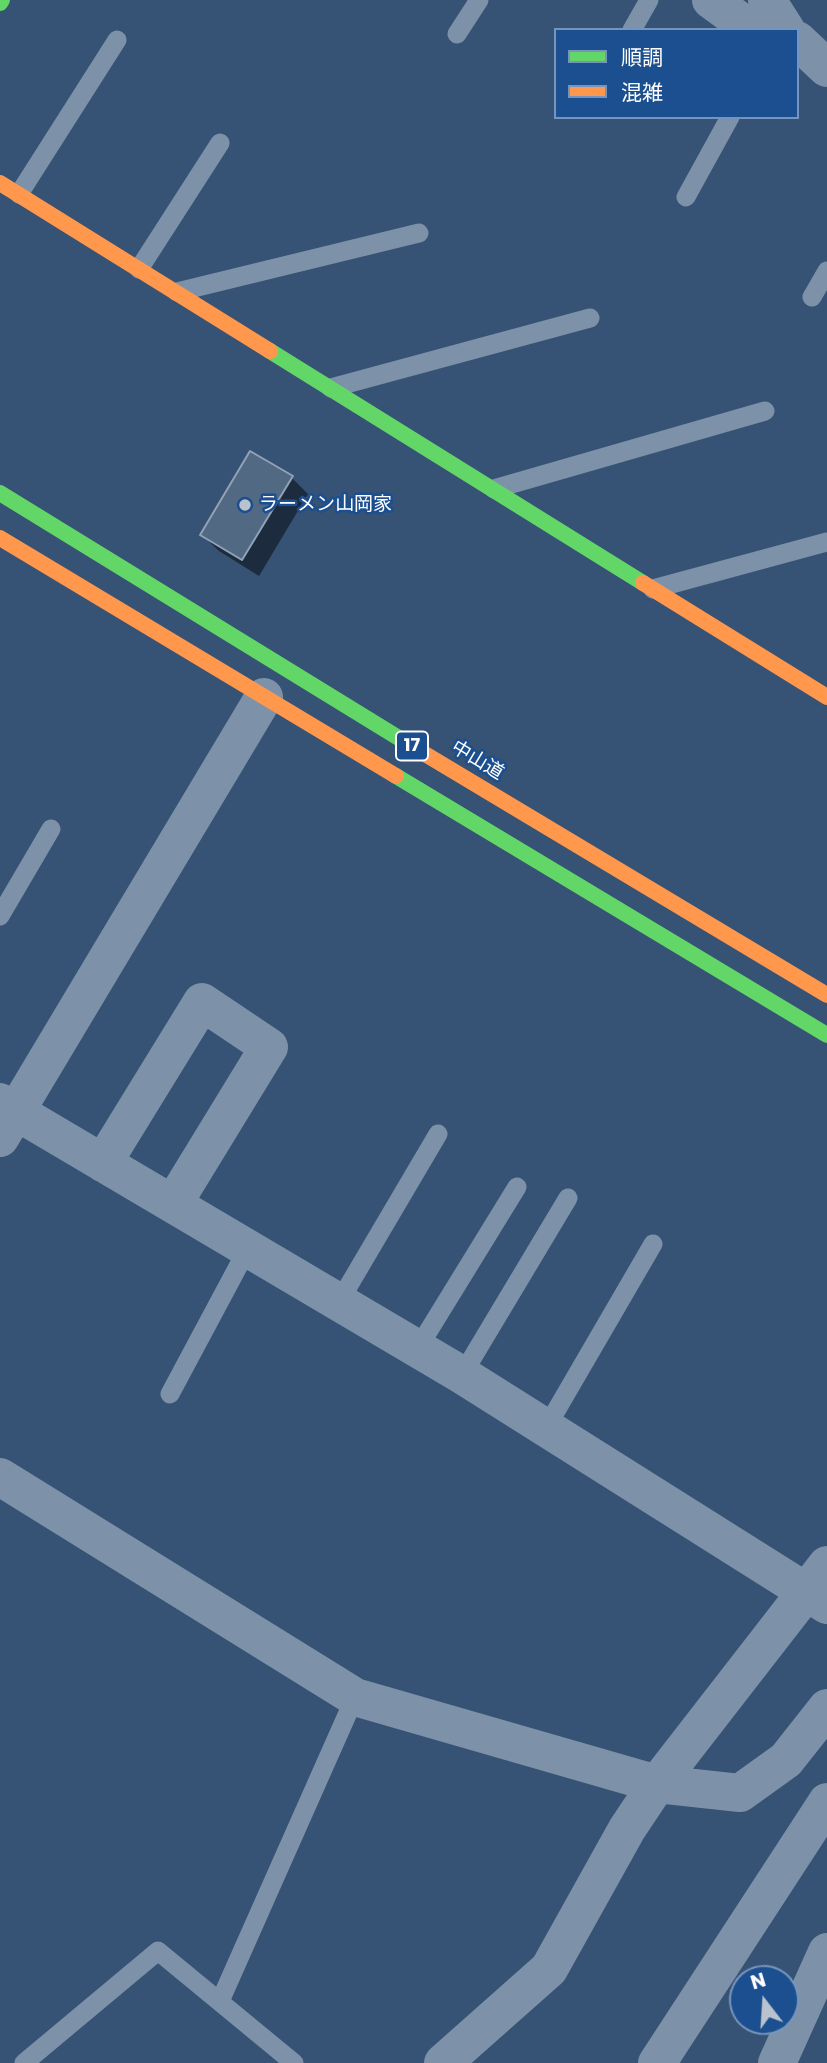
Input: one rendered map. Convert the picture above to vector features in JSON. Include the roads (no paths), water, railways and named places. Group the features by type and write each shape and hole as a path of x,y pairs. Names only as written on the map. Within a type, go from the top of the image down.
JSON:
{"main road":[{"path":"0,183 827,696"},
{"name":"中山道","path":"0,493 382,728 827,995"},
{"name":"17","path":"0,538 827,1035"}],"street":[{"path":"711,0 749,28"},
{"path":"767,0 785,28"},
{"path":"799,42 827,68"},
{"path":"799,72 827,97"},
{"path":"264,697 5,1117 103,1163 820,1588 657,1784 627,1829 550,1969 443,2063"},
{"path":"103,1163 202,1002 269,1047 173,1204"},
{"path":"0,1477 355,1697 657,1784 740,1793 786,1760 827,1708"},
{"path":"786,1760 827,1792"},
{"path":"657,2063 827,1802"},
{"path":"776,2063 827,1952"}],"lane":[{"path":"457,34 479,0"},
{"path":"633,28 649,0"},
{"path":"19,194 117,40"},
{"path":"686,197 729,119"},
{"path":"139,269 220,143"},
{"path":"176,293 419,233"},
{"path":"812,297 827,271"},
{"path":"331,388 590,318"},
{"path":"493,489 765,411"},
{"path":"653,589 827,542"},
{"path":"802,681 827,674"},
{"path":"0,916 51,829"},
{"path":"339,1302 438,1134"},
{"path":"418,1348 517,1187"},
{"path":"462,1375 568,1198"},
{"path":"546,1428 653,1244"},
{"path":"170,1394 247,1248"},
{"path":"221,1999 355,1697"},
{"path":"24,2063 158,1951 221,1999 294,2063"}],"place":[{"name":"ラーメン山岡家","path":"245,505"}]}
